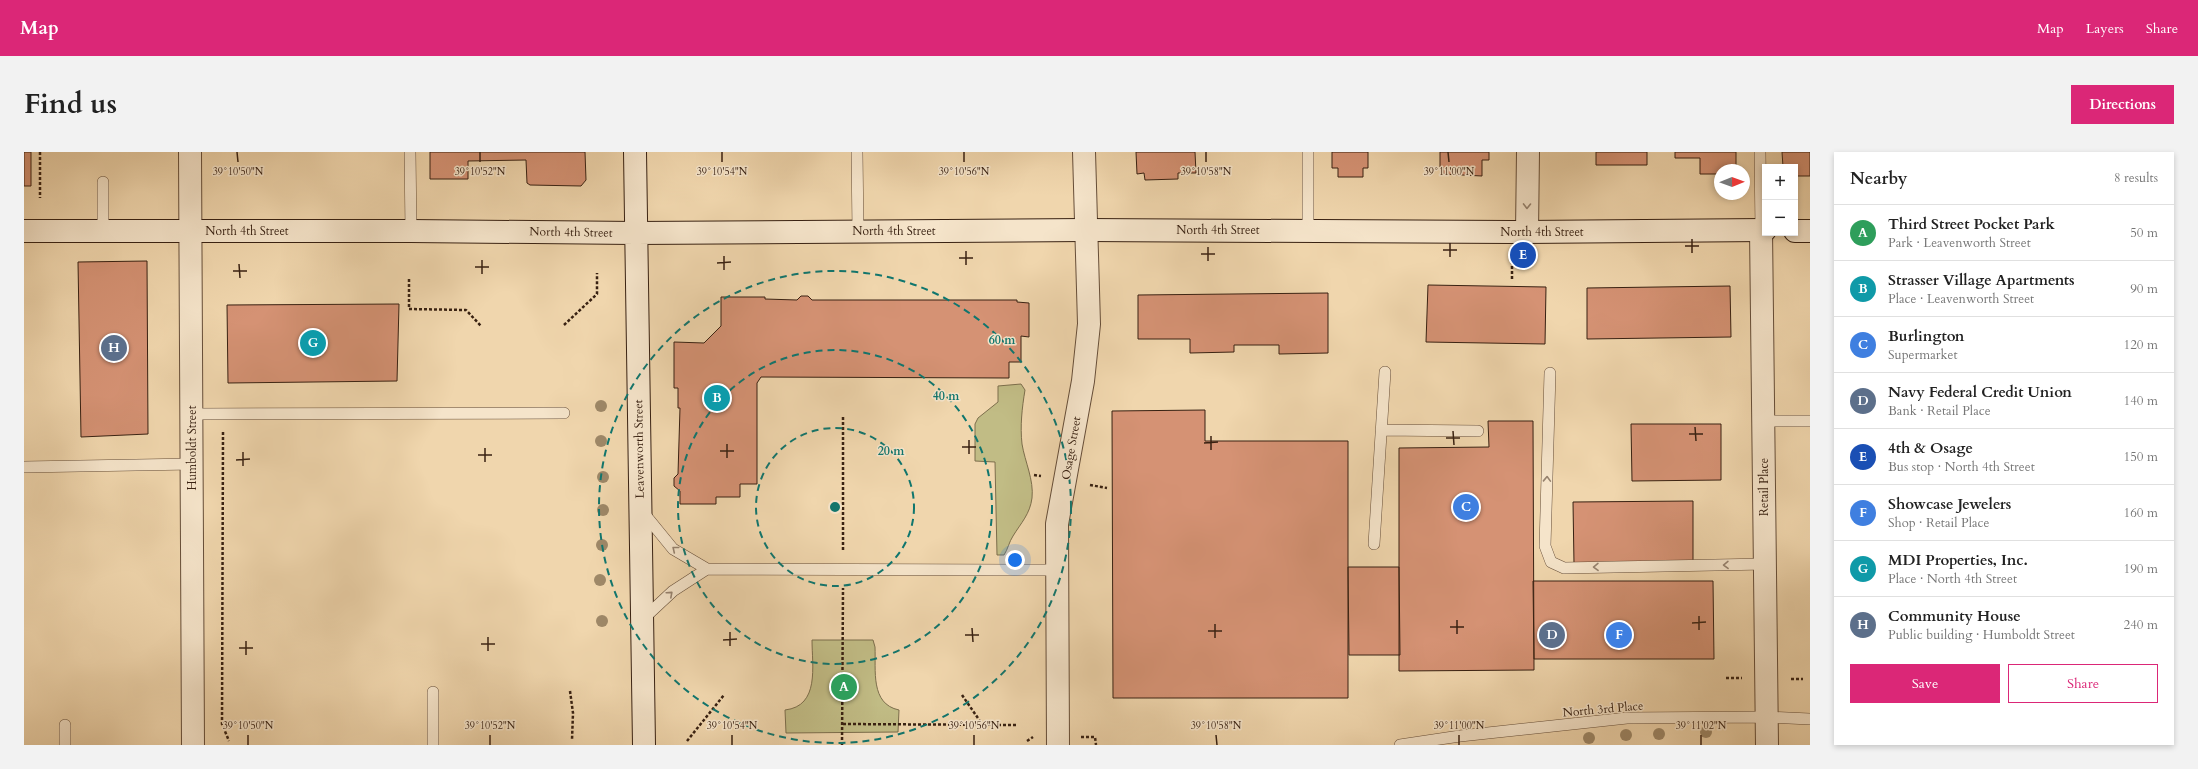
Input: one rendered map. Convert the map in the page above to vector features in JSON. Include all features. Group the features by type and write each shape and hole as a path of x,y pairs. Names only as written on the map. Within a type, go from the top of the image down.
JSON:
{"main road":[{"name":"Humboldt Street","path":"190,152 193,745"},
{"name":"Leavenworth Street","path":"635,152 635,233 644,745"},
{"name":"Osage Street","path":"1058,745 1057,524 1083,381 1089,324 1085,230 1084,152"},
{"path":"1527,232 1528,152"},
{"name":"North 4th Street","path":"24,231 411,231 635,233 1085,230 1527,232 1762,230"},
{"path":"1798,230 1810,231"},
{"name":"Retail Place","path":"1763,236 1766,745"}],"lane":[{"path":"410,152 411,231"},
{"path":"857,152 858,231"},
{"path":"1308,152 1308,231"},
{"path":"1760,152 1762,204"},
{"path":"102,231 103,182"},
{"path":"1374,544 1385,372"},
{"path":"1550,373 1545,546 1551,562 1564,568 1765,564"},
{"path":"192,414 564,413"},
{"path":"1763,421 1810,421"},
{"path":"1381,430 1478,431"},
{"path":"24,467 192,464"},
{"path":"640,508 673,549 708,570 1058,570"},
{"path":"642,621 673,591 708,570"},
{"path":"433,692 433,745"},
{"name":"North 3rd Place","path":"1400,745 1460,736 1627,718 1766,717 1810,719"},
{"path":"65,725 65,745"}],"path":[{"path":"40,152 40,198"},
{"path":"564,325 597,294 597,273"},
{"path":"409,279 409,309 466,310 481,326"},
{"path":"223,413 222,724 229,741"},
{"path":"570,691 573,713 572,740"},
{"path":"686,741 724,695"},
{"path":"962,695 982,724"},
{"path":"843,724 1016,725"},
{"path":"1095,737 1096,745"}],"shaded area":[{"path":"1021,384 1025,390 1021,430 1022,444 1031,478 1032,498 1027,514 1012,538 1004,555 997,555 995,462 975,461 975,424 978,418 998,402 998,386"},
{"path":"812,640 873,640 875,647 876,685 883,701 890,707 899,710 898,732 786,733 785,710 796,707 804,701 809,693 812,683"}],"building":[{"path":"24,152 31,152 31,186 24,186"},
{"path":"430,152 585,152 586,180 581,186 530,185 527,183 526,160 468,161 468,179 430,179"},
{"path":"1136,152 1195,152 1196,173 1178,173 1178,179 1145,180 1144,173 1137,174"},
{"path":"1332,152 1368,152 1368,168 1363,168 1363,177 1338,177 1338,168 1332,168"},
{"path":"1440,152 1489,152 1489,160 1482,160 1482,176 1443,174 1443,167 1440,167"},
{"path":"1596,152 1647,152 1647,165 1596,165"},
{"path":"1675,152 1736,152 1736,164 1714,164 1714,174 1700,174 1700,158 1675,158"},
{"path":"1782,152 1810,152 1810,176 1798,176 1798,164 1783,164"},
{"path":"147,261 148,434 81,437 78,262"},
{"path":"1428,285 1546,287 1545,344 1426,342"},
{"path":"1730,286 1731,337 1587,339 1587,288"},
{"path":"1328,293 1328,353 1279,354 1279,345 1234,345 1234,352 1190,353 1190,339 1138,339 1138,295"},
{"path":"801,296 808,296 812,300 1017,300 1017,302 1029,303 1029,337 1021,336 1021,362 1009,362 1009,378 761,377 757,383 757,484 740,484 740,497 716,497 716,504 680,504 680,491 674,486 674,478 678,474 680,408 678,408 678,388 674,388 674,342 704,343 721,326 721,297 765,297 765,299 797,300"},
{"path":"399,304 397,381 228,383 227,305"},
{"path":"1205,410 1205,441 1348,441 1348,698 1113,698 1112,411"},
{"path":"1488,421 1533,421 1534,670 1399,671 1399,448 1489,447"},
{"path":"1631,424 1721,424 1721,480 1632,481"},
{"path":"1693,501 1693,563 1574,564 1573,502"},
{"path":"1348,567 1399,567 1400,655 1349,655"},
{"path":"1533,581 1713,581 1714,659 1534,659"}],"place":[{"name":"4th & Osage","path":"1523,255"},
{"name":"MDI Properties, Inc.","path":"313,343"},
{"name":"Community House","path":"114,348"},
{"name":"Strasser Village Apartments","path":"717,398"},
{"name":"Burlington","path":"1466,507"},
{"name":"Navy Federal Credit Union","path":"1552,635"},
{"name":"Showcase Jewelers","path":"1619,635"},
{"name":"Third Street Pocket Park","path":"844,687"}]}
